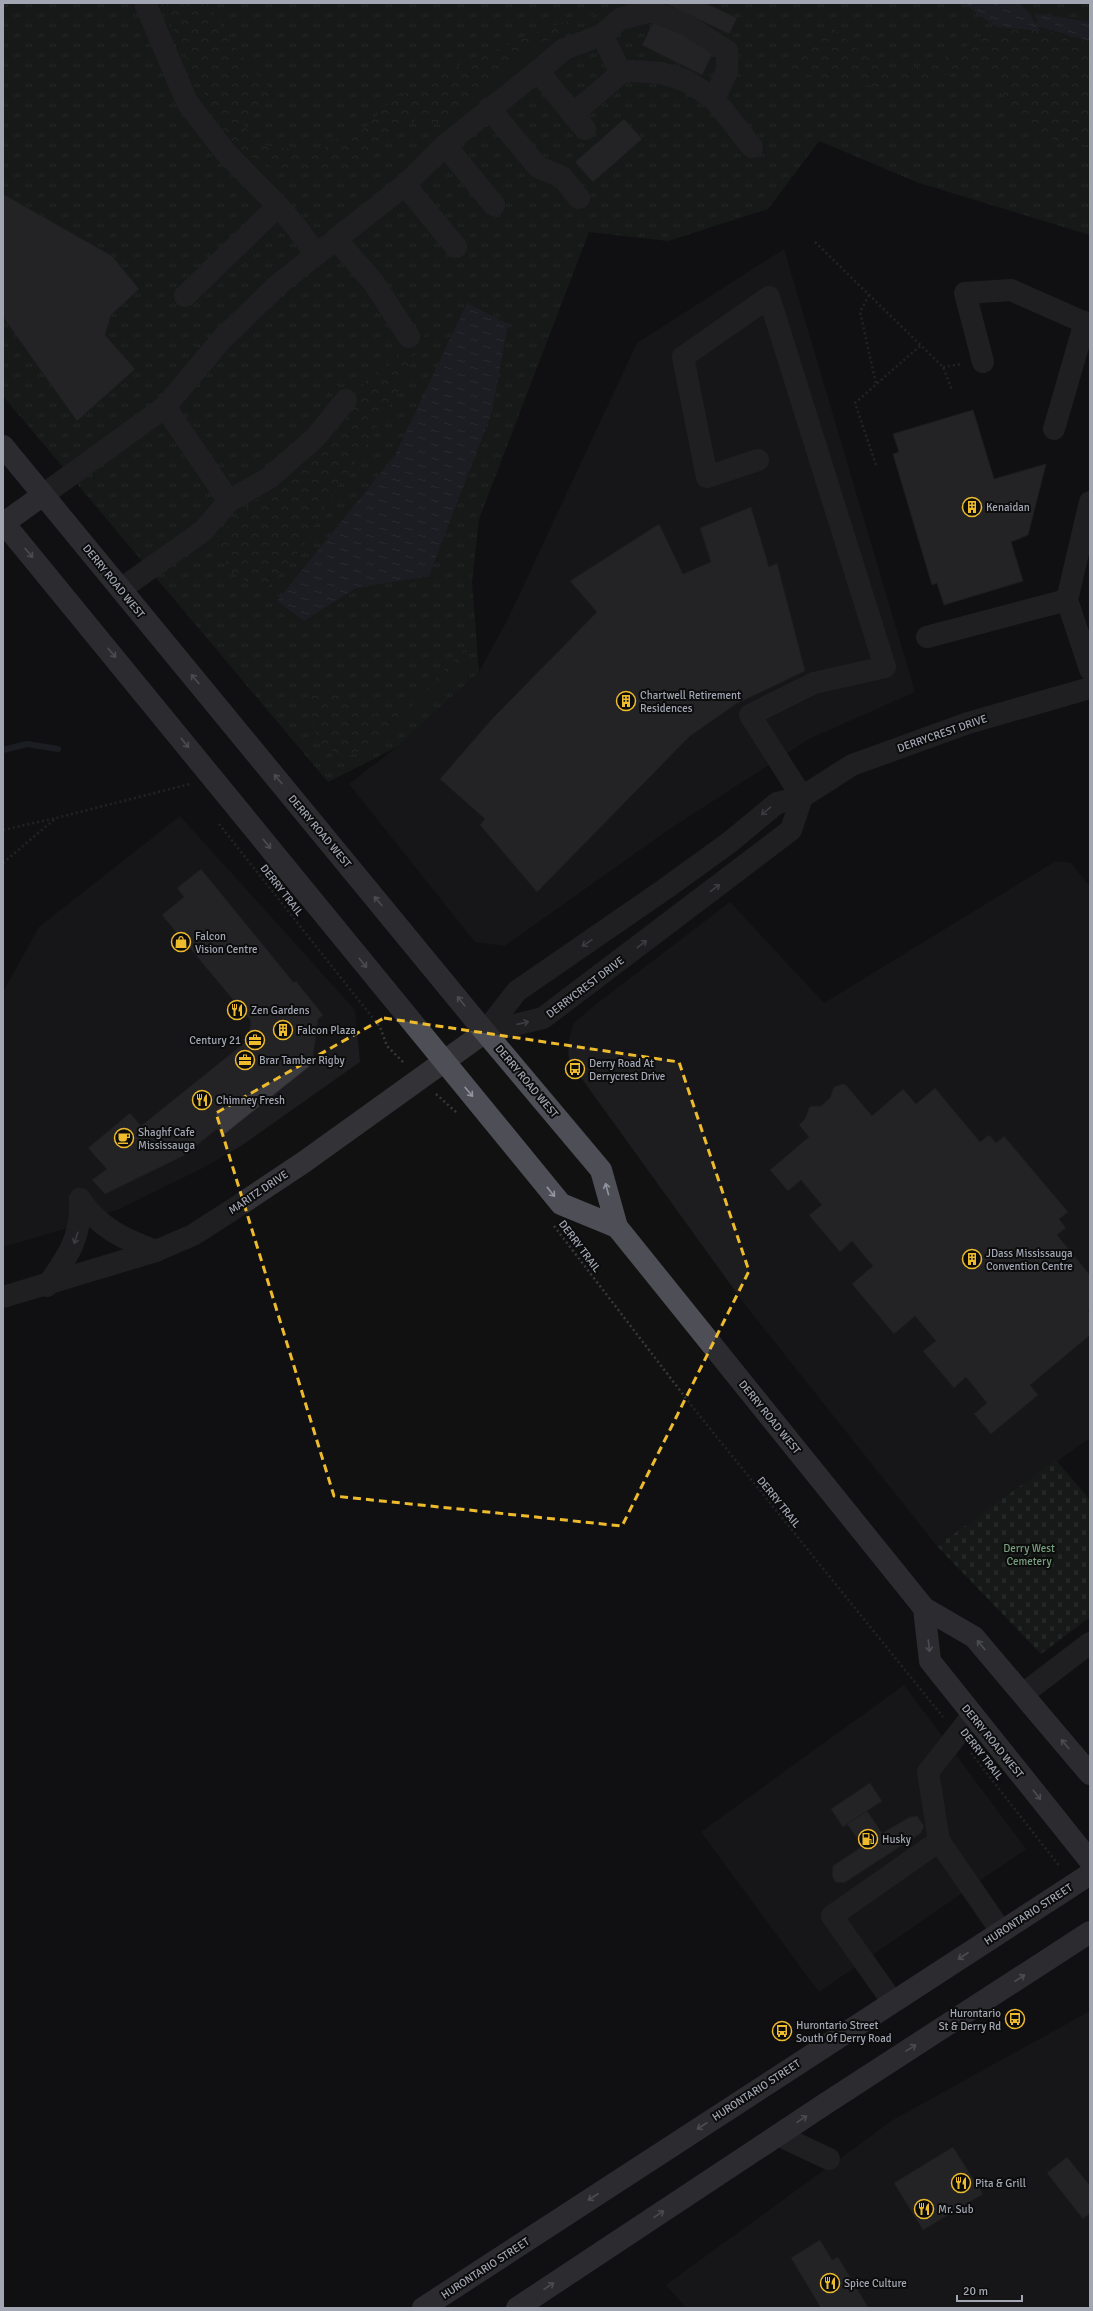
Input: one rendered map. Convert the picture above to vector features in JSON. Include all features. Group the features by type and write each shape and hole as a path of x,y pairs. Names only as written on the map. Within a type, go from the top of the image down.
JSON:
{"main road":[{"name":"DERRY ROAD WEST","path":"3,446 485,1032 601,1170 617,1227 924,1608 974,1637 1090,1774"},
{"path":"3,523 43,494"},
{"name":"DERRY ROAD WEST","path":"3,523 561,1204 617,1227"},
{"name":"DERRY ROAD WEST","path":"924,1608 930,1661 972,1716 1090,1861"},
{"name":"HURONTARIO STREET","path":"423,2308 1082,1879"},
{"path":"517,2308 778,2135 1090,1932"}],"street":[{"path":"145,3 188,102 226,153 278,206 298,229 316,255"},
{"path":"43,494 165,407 222,339 279,284 404,185 445,145 564,49 602,35 620,19 651,11 685,24 726,51 727,71 714,99"},
{"path":"602,35 621,73"},
{"path":"538,71 579,122 621,73 632,71 662,73 687,81 714,99 752,148"},
{"path":"489,108 538,167 562,177 579,198"},
{"path":"445,145 494,205"},
{"path":"404,185 456,246"},
{"path":"185,296 278,206"},
{"path":"336,239 374,283 409,337"},
{"path":"984,362 964,294 1011,290 1087,323 1054,429"},
{"path":"758,460 707,477 683,357 769,298 885,667 814,683 750,715 802,797"},
{"path":"121,589 203,531 229,501 275,473 315,438 346,400"},
{"path":"165,407 229,501"},
{"path":"1090,502 1067,600 1090,669"},
{"path":"927,637 1067,600"},
{"name":"DERRYCREST DRIVE","path":"485,1032 517,990 730,842 776,803 802,797 852,765 968,723 1090,688"},
{"name":"DERRYCREST DRIVE","path":"485,1032 543,1018 791,830 802,797"},
{"name":"MARITZ DRIVE","path":"3,1297 47,1286 156,1251 193,1235 235,1208 485,1032"},
{"path":"47,1286 73,1247 79,1228 80,1199 90,1215 113,1232 156,1251"},
{"path":"1023,1694 1090,1643"},
{"path":"972,1716 928,1772 940,1841 1001,1931"},
{"path":"892,2002 832,1916 940,1841"},
{"path":"778,2135 829,2159"}],"path":[{"path":"815,242 943,367 952,390"},
{"path":"869,295 860,312 876,384"},
{"path":"876,465 855,403 920,345"},
{"path":"184,779 193,791"},
{"path":"3,830 214,779"},
{"path":"3,863 56,818"},
{"name":"DERRY TRAIL","path":"217,821 380,1027 387,1046"},
{"path":"454,1112 459,1114"},
{"name":"DERRY TRAIL","path":"552,1223 696,1410 957,1735 1082,1879"}],"highlighted area":[{"path":"384,1018 679,1062 749,1271 622,1526 334,1496 216,1113"}],"shaded area":[{"path":"784,249 915,692 809,739 668,830 505,946 475,942 349,784 397,747 479,672 508,619 637,343"},
{"path":"180,816 355,1010 360,1062 241,1146 199,1170 119,1209 58,1231 3,1247 3,992 39,927"},
{"path":"1056,861 1071,863 1090,887 1090,1438 937,1546 746,1306 569,1061 568,1042 574,1023 595,1005 730,902 824,1003"},
{"path":"904,1685 1026,1849 819,1992 701,1832"},
{"path":"1090,2011 1090,2308 686,2308 666,2285 893,2120"}],"green space":[{"path":"3,3 1090,3 1090,235 919,183 819,141 768,209 668,241 589,232 479,519 472,582 479,672 397,747 328,782 3,396"},
{"path":"160,3 209,3 222,28 249,65 279,96 241,118 253,143 319,154 332,140 362,131 391,100 466,62 553,26 600,12 532,49 445,127 418,118 340,173 285,173 230,147"},
{"path":"1035,27 1090,43 1090,145 1079,145 1058,141 1037,133 1020,120 1013,112 998,78 968,69 926,80 878,87 820,79 783,65 834,29 887,75 941,60 985,35"},
{"path":"427,330 396,395 361,454 329,499 302,548 264,591 232,573 215,539 252,503 301,467 340,420 365,382"},
{"path":"466,649 469,663 389,736 345,758 318,743 307,690 338,693 361,712 371,715 394,713 412,706 442,672"},
{"name":"Derry West Cemetery","path":"1056,1460 1090,1500 1090,1617 1041,1654 937,1546"}],"water":[{"path":"963,3 1019,3 1030,14 1040,31 996,27"},
{"path":"1034,13 1090,22 1090,41 1040,27"},
{"path":"467,303 508,324 492,412 429,576 356,588 304,621 277,601 395,455"}],"building":[{"path":"664,3 705,3 737,18 729,34"},
{"path":"655,19 715,49 702,75 642,45"},
{"path":"624,119 642,139 593,182 575,162"},
{"path":"3,194 112,256 139,289 111,315 105,335 135,369 77,421 3,317"},
{"name":"Kenaidan","path":"973,410 994,479 1046,464 1028,535 1011,542 1023,581 944,605 937,583 932,585 893,454 899,452 893,434"},
{"name":"Chartwell Retirement Residences","path":"751,507 769,567 777,563 805,671 736,704 690,736 537,892 480,825 485,819 440,779 492,719 597,612 570,581 659,524 683,574 711,562 700,528"},
{"name":"Falcon Plaza","path":"201,869 294,983 296,981 323,1015 318,1019 313,1057 316,1061 222,1136 217,1129 183,1156 105,1194 92,1180 107,1169 88,1148 130,1113 141,1126 248,1040 251,1021 162,915 184,897 177,888"},
{"name":"JDass Mississauga Convention Centre","path":"843,1084 846,1085 872,1116 903,1089 916,1104 935,1088 980,1142 989,1135 996,1143 1004,1136 1068,1212 1059,1219 1066,1228 1057,1235 1090,1275 1090,1310 1088,1311 1090,1314 1090,1335 1030,1385 1038,1395 991,1434 974,1414 987,1403 966,1377 954,1388 923,1351 936,1341 915,1316 894,1334 852,1284 873,1266 852,1241 840,1252 809,1215 822,1205 801,1180 788,1191 770,1170 809,1137 799,1125 805,1119 809,1108 812,1106 821,1106 830,1098 834,1087"},
{"path":"870,1783 882,1801 843,1827 831,1809"},
{"path":"867,1811 882,1833 910,1817 917,1816 924,1826 921,1833 844,1883 835,1882 832,1874 833,1866 863,1846 847,1824"},
{"path":"953,2147 983,2194 923,2230 894,2183"},
{"path":"1067,2157 1090,2186 1090,2213 1083,2219 1047,2173"},
{"name":"Spice Culture","path":"820,2240 832,2260 838,2257 868,2307 821,2308 791,2258"}],"waterway":[{"path":"3,750 27,744 58,749"}],"place":[{"name":"Kenaidan","path":"972,507"},
{"name":"Chartwell Retirement Residences","path":"626,701"},
{"name":"Falcon Vision Centre","path":"181,942"},
{"name":"Zen Gardens","path":"237,1010"},
{"name":"Falcon Plaza","path":"283,1030"},
{"name":"Century 21","path":"255,1040"},
{"name":"Brar Tamber Rigby","path":"245,1060"},
{"name":"Derry Road At Derrycrest Drive","path":"575,1069"},
{"name":"Chimney Fresh","path":"202,1100"},
{"name":"Shaghf Cafe Mississauga","path":"124,1138"},
{"name":"JDass Mississauga Convention Centre","path":"972,1259"},
{"name":"Husky","path":"868,1839"},
{"name":"Hurontario St & Derry Rd","path":"1015,2019"},
{"name":"Hurontario Street South Of Derry Road","path":"782,2031"},
{"name":"Pita & Grill","path":"961,2183"},
{"name":"Mr. Sub","path":"924,2209"},
{"name":"Spice Culture","path":"830,2283"}]}
